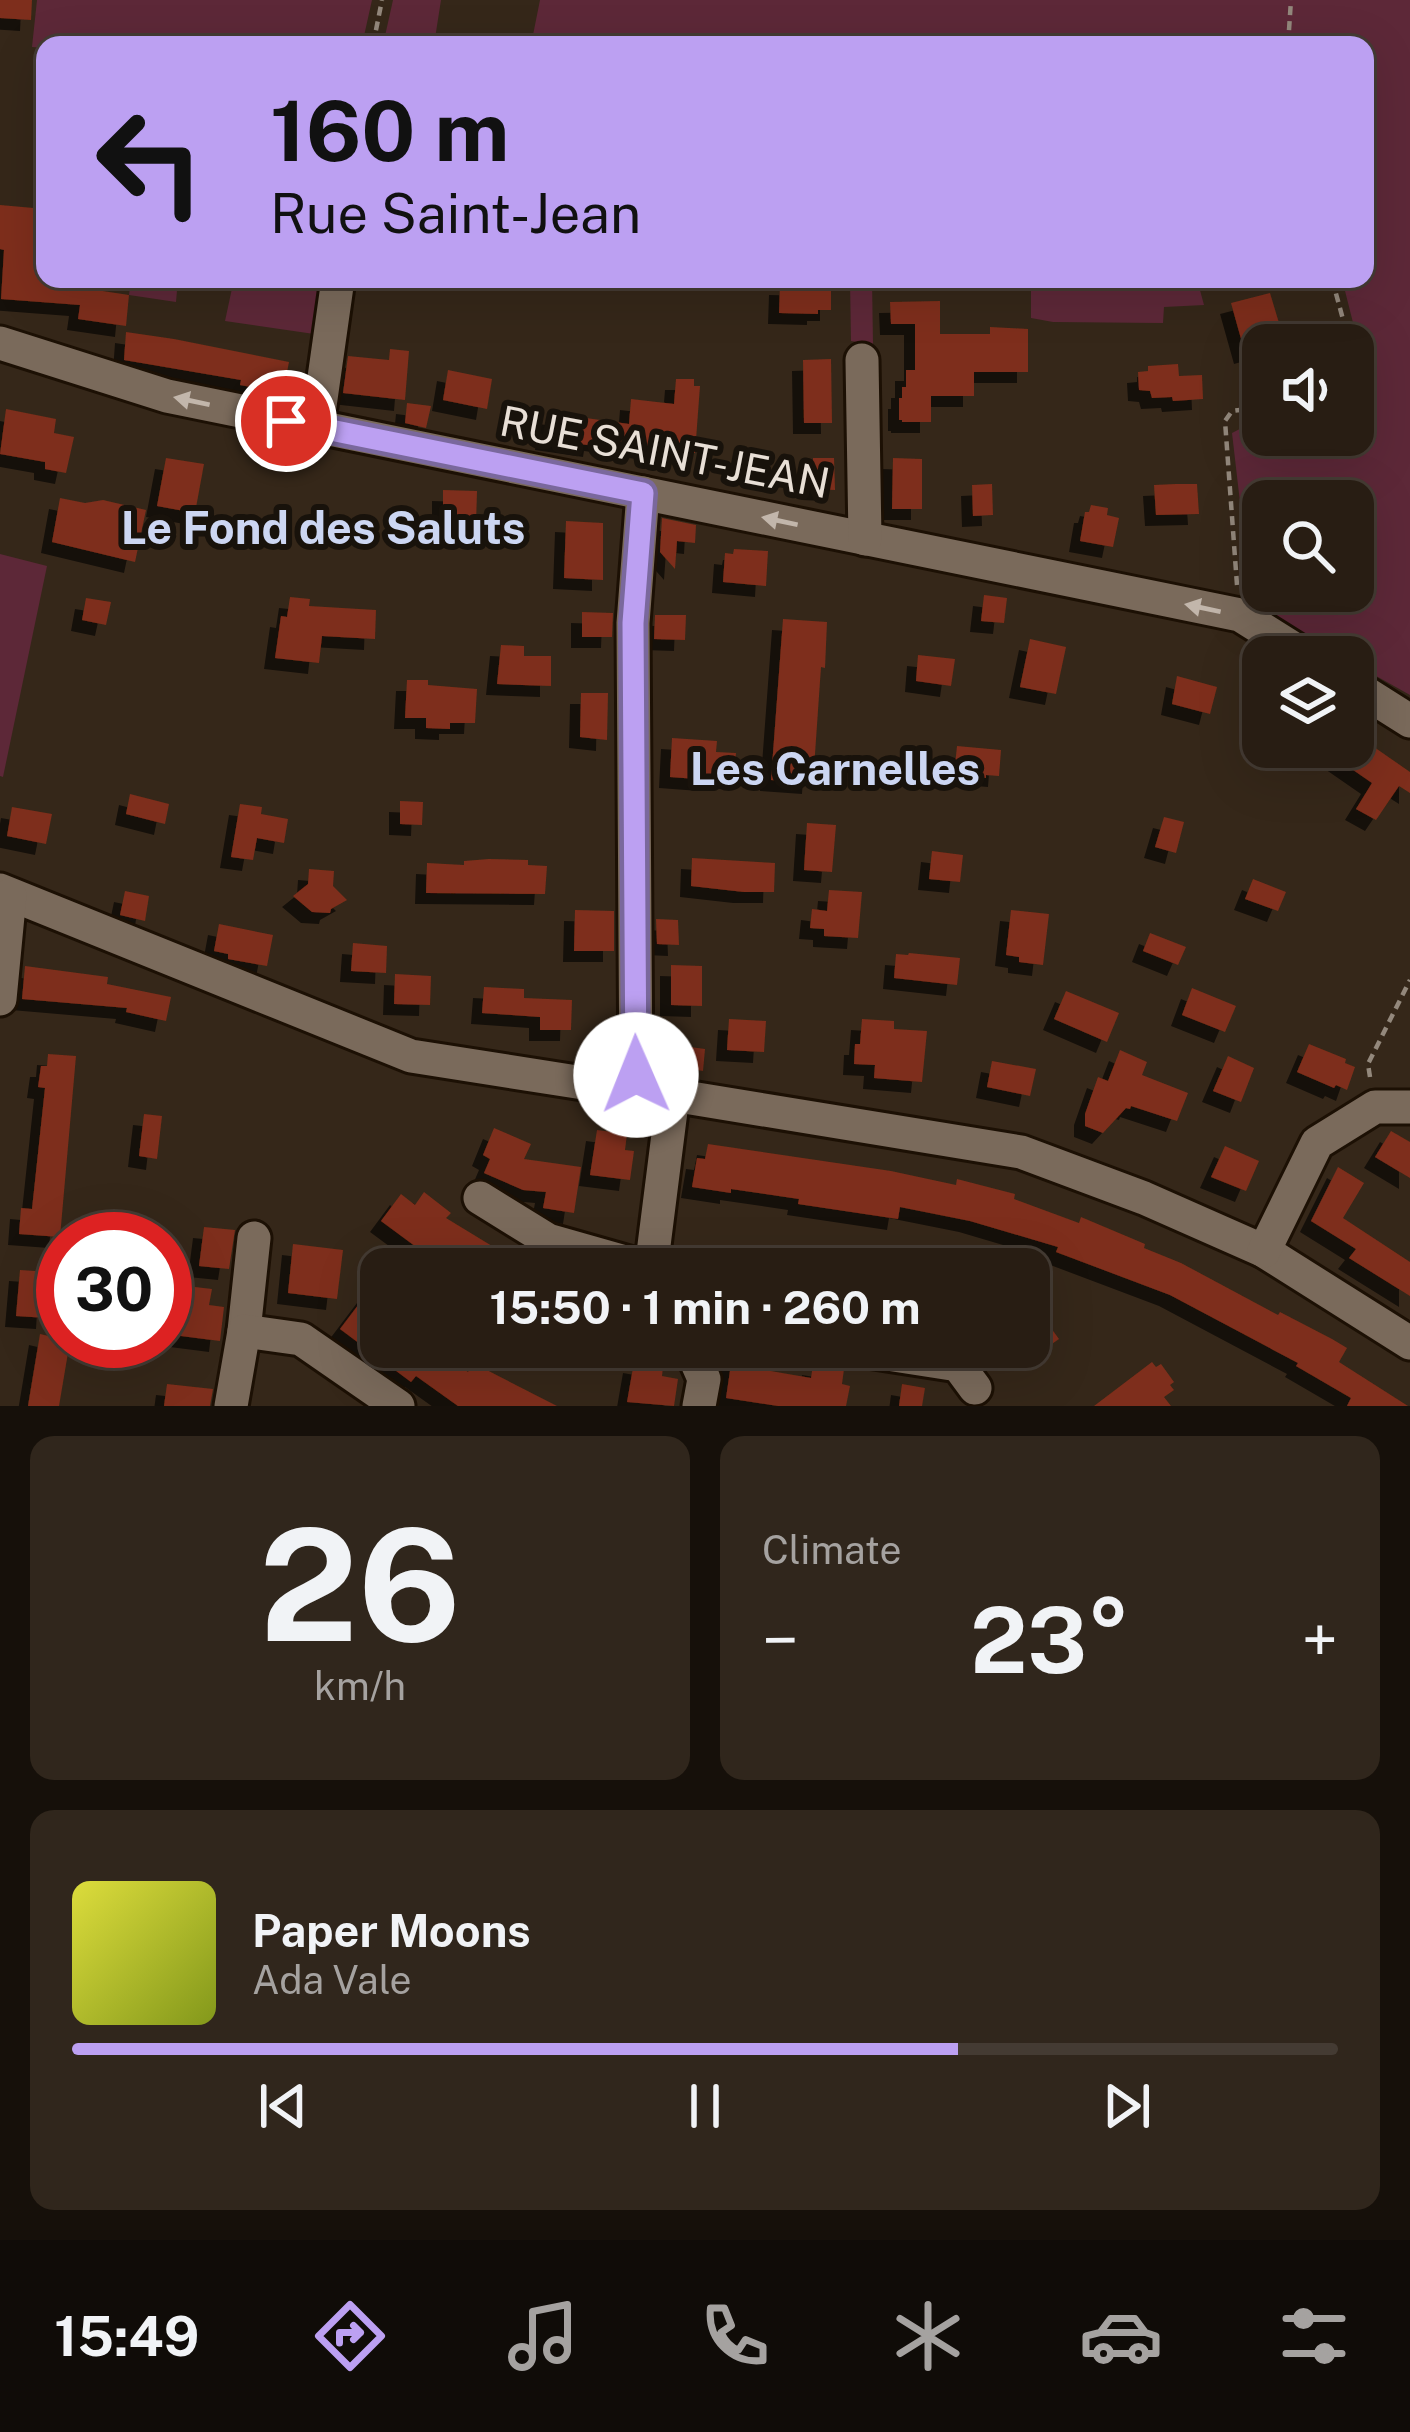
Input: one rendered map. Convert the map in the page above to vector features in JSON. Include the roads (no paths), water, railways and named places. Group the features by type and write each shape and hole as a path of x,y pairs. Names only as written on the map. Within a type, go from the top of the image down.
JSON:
{"street":[{"path":"317,427 337,288"},
{"name":"RUE SAINT-JEAN","path":"0,343 167,396 1240,615 1274,636"},
{"path":"862,359 866,538"},
{"path":"636,1089 633,623 643,493"},
{"path":"1374,698 1410,721"},
{"path":"0,999 5,893 411,1056 1021,1152 1185,1214 1264,1251 1410,1342"},
{"path":"653,1248 673,1096"},
{"path":"1264,1251 1317,1143 1375,1107 1410,1107"},
{"path":"480,1198 548,1240 576,1248"},
{"path":"231,1406 254,1238"},
{"path":"244,1331 301,1339 398,1406"},
{"path":"699,1368 704,1379 700,1406"},
{"path":"960,1368 975,1388"}],"district":[{"name":"Le Fond des Saluts","path":"323,528"},
{"name":"Les Carnelles","path":"835,769"}]}
